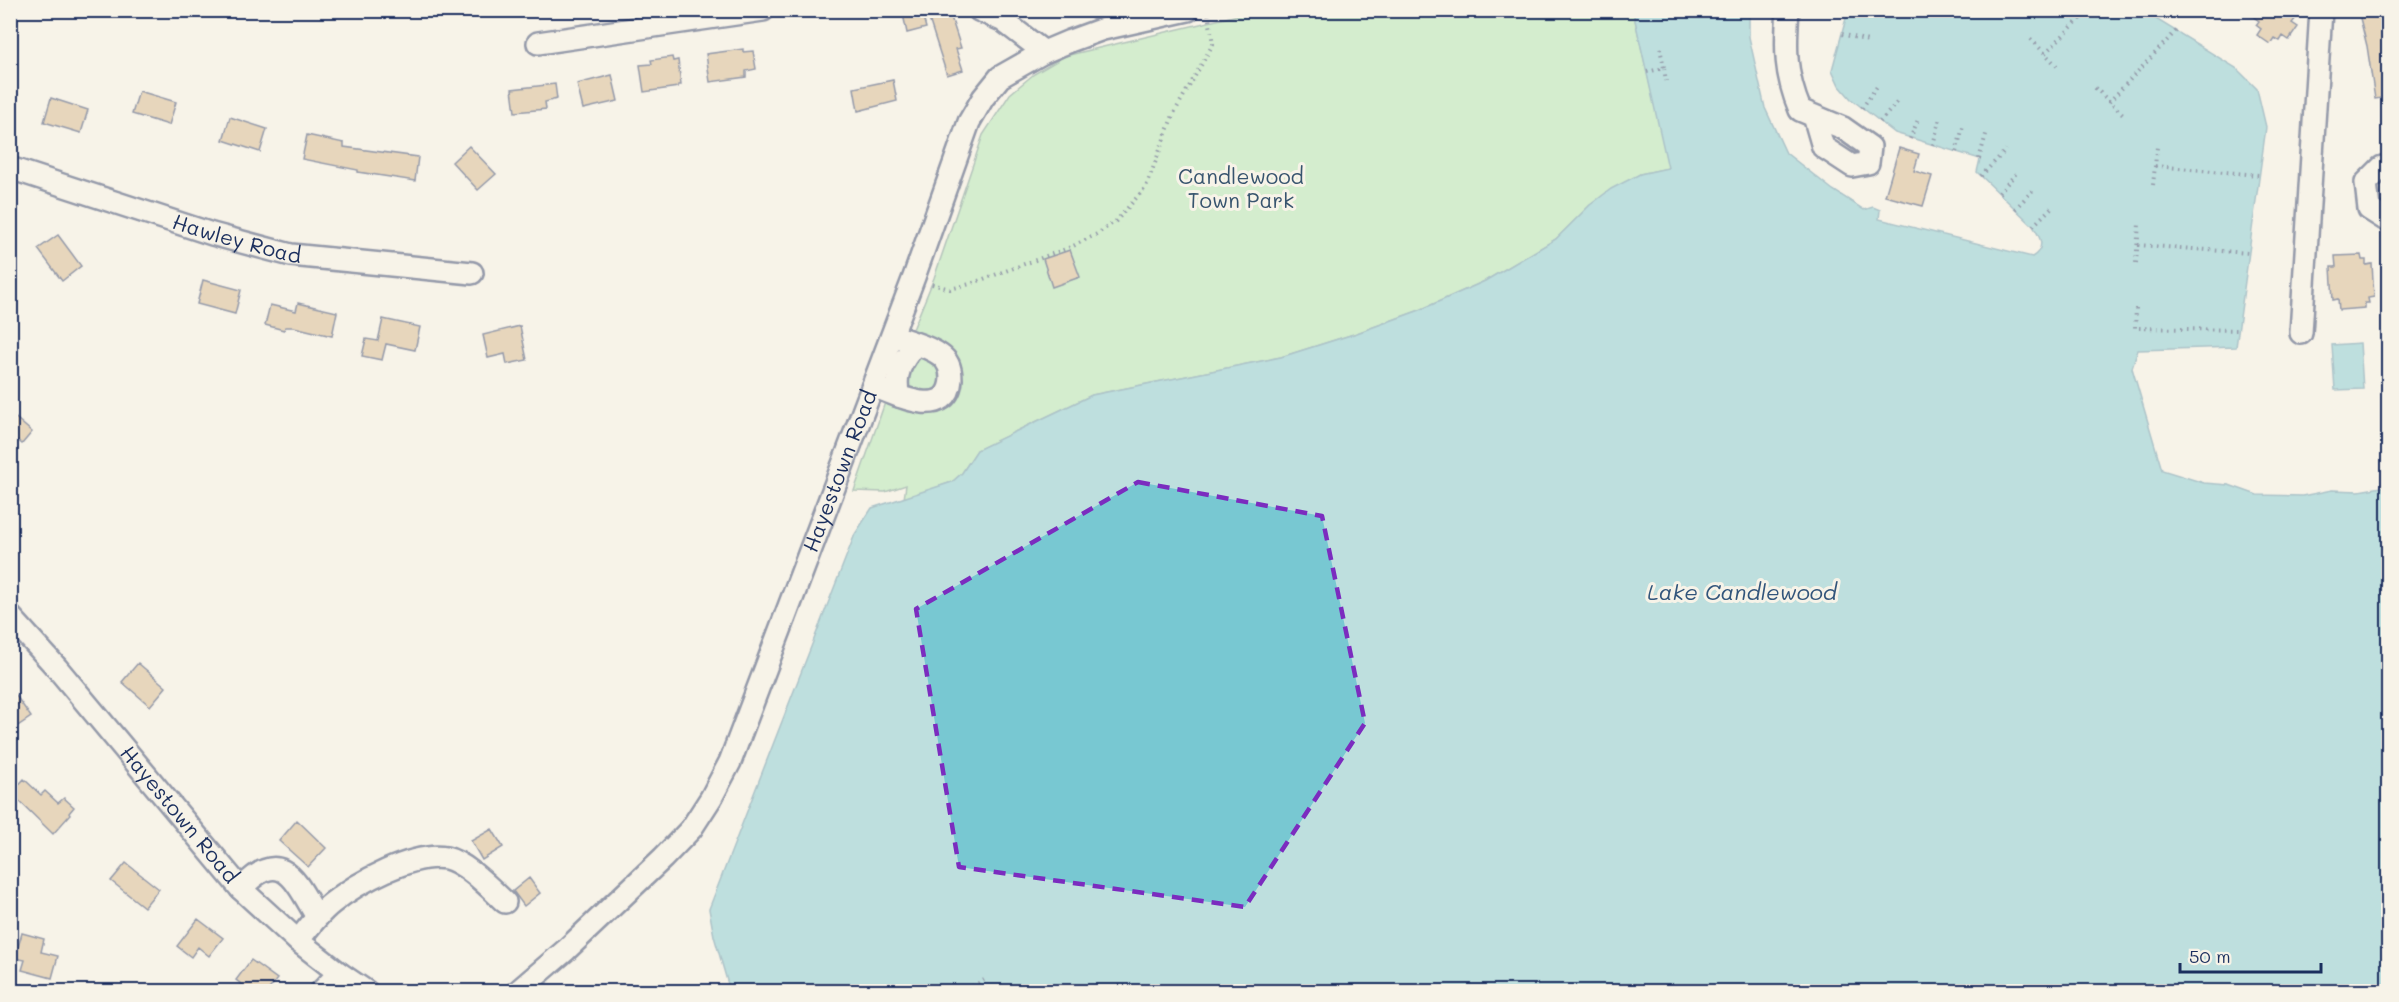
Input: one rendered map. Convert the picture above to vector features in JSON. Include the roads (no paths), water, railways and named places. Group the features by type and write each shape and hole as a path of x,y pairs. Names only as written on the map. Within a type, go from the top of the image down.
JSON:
{"street":[{"path":"538,43 763,10"},
{"path":"979,10 1002,15 1044,52"},
{"name":"Hayestown Road","path":"517,992 566,950 663,858 691,828 711,798 730,762 893,335 969,122 983,98 1000,77 1044,52 1142,15 1188,10"},
{"path":"1788,10 1785,47 1789,85 1800,110 1815,116"},
{"path":"2301,333 2321,10"},
{"path":"2388,166 2382,167 2366,183 2370,209 2388,221"},
{"name":"Hawley Road","path":"10,168 212,234 291,255 472,273"},
{"path":"873,386 909,401 928,404 944,396 950,386 951,370 943,356 893,335"},
{"path":"899,396 896,385 900,366 915,345"},
{"name":"Hayestown Road","path":"10,616 57,668 241,889 298,941 367,992"},
{"path":"298,941 317,917 332,903 378,874 421,859 446,858 464,867 505,902"},
{"path":"241,889 251,877 262,870 284,870 293,876 317,917"},
{"path":"321,992 339,973"}],"water":[{"name":"Lake Candlewood","path":"1633,11 1749,11 1749,37 1765,108 1786,153 1833,190 1864,210 1873,207 1880,210 1879,219 2032,257 2041,246 2038,235 2033,226 1977,172 1980,159 1895,133 1851,99 1839,85 1832,70 1848,11 2143,11 2236,68 2257,89 2266,127 2236,347 2138,350 2132,368 2162,470 2204,483 2229,485 2257,495 2302,496 2332,490 2359,491 2388,486 2388,991 730,991 714,936 709,909 855,534 872,508 952,482 962,473 977,450 1092,395 1281,357 1420,310 1485,281 1556,239 1590,205 1611,189 1640,174 1668,168"},
{"path":"2360,343 2363,389 2335,390 2332,345"}],"park label":[{"name":"Candlewood Town Park","path":"1241,189"}]}
